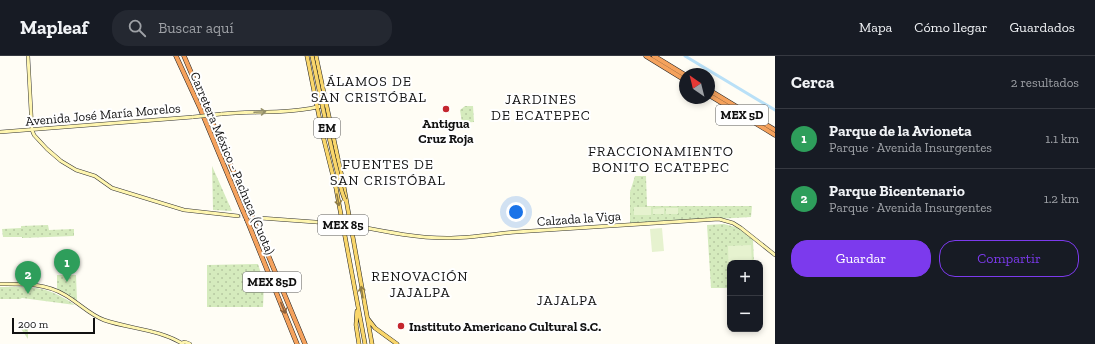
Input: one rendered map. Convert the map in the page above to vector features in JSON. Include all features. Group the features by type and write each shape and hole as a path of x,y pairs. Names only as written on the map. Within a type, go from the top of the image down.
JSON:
{"highway":[{"name":"Carretera México - Pachuca (Cuota)","path":"176,56 205,120 297,344"},
{"name":"Carretera México - Pachuca (Cuota)","path":"184,56 251,212 305,344"},
{"path":"646,56 679,76"},
{"path":"654,56 679,71"},
{"name":"MEX 5D","path":"715,94 775,130"},
{"name":"MEX 5D","path":"715,99 775,135"}],"main road":[{"path":"28,56 32,130 34,135 47,149 61,161 76,170 95,176 112,188 184,210 238,216"},
{"name":"MEX 85","path":"307,56 343,224 365,344"},
{"name":"EM","path":"312,56 341,193 345,201"},
{"name":"MEX 85","path":"316,56 351,225 372,344"},
{"name":"Avenida José María Morelos","path":"0,132 221,114 317,108 326,105"},
{"path":"260,218 343,224"},
{"name":"Calzada la Viga","path":"351,225 398,234 447,238 719,219 733,223 741,228 775,255"},
{"path":"0,284 28,284 49,287 65,295 98,318 163,334 183,344 185,342 190,344"},
{"path":"358,308 356,322 359,344"},
{"path":"366,315 373,326 397,344"}],"green space":[{"path":"465,106 473,106 474,122 462,123 460,110"},
{"path":"212,166 232,211 213,210"},
{"path":"635,176 646,176 647,206 752,206 751,217 630,224 630,192"},
{"path":"634,207 651,207 651,215 634,215"},
{"path":"664,208 664,214 653,214 653,209"},
{"path":"666,208 678,208 678,214 666,214"},
{"path":"724,224 739,228 753,240 754,260 727,260 727,288 711,288 707,225"},
{"path":"48,225 49,230 74,229 74,236 22,238 3,237 2,229 21,228 21,226"},
{"path":"662,228 664,251 652,252 650,229"},
{"path":"751,245 752,260 728,260 728,246"},
{"path":"258,264 264,283 263,307 207,307 207,265"},
{"path":"57,275 76,275 77,301 57,289"},
{"path":"0,287 39,288 56,294 75,305 22,298 0,299"},
{"path":"19,326 28,326 28,339"}],"waterway":[{"path":"685,56 775,110"}],"tunnel":[{"path":"238,216 260,218"}],"place":[{"name":"Antigua Cruz Roja","path":"446,109"},
{"name":"Parque de la Avioneta","path":"67,282"},
{"name":"Parque Bicentenario","path":"28,294"},
{"name":"Instituto Americano Cultural S.C.","path":"401,326"}],"district":[{"name":"ÁLAMOS DE SAN CRISTÓBAL","path":"369,90"},
{"name":"JARDINES DE ECATEPEC","path":"541,108"},
{"name":"FRACCIONAMIENTO BONITO ECATEPEC","path":"661,160"},
{"name":"FUENTES DE SAN CRISTÓBAL","path":"388,172"},
{"name":"RENOVACIÓN JAJALPA","path":"420,284"},
{"name":"JAJALPA","path":"567,300"}]}
